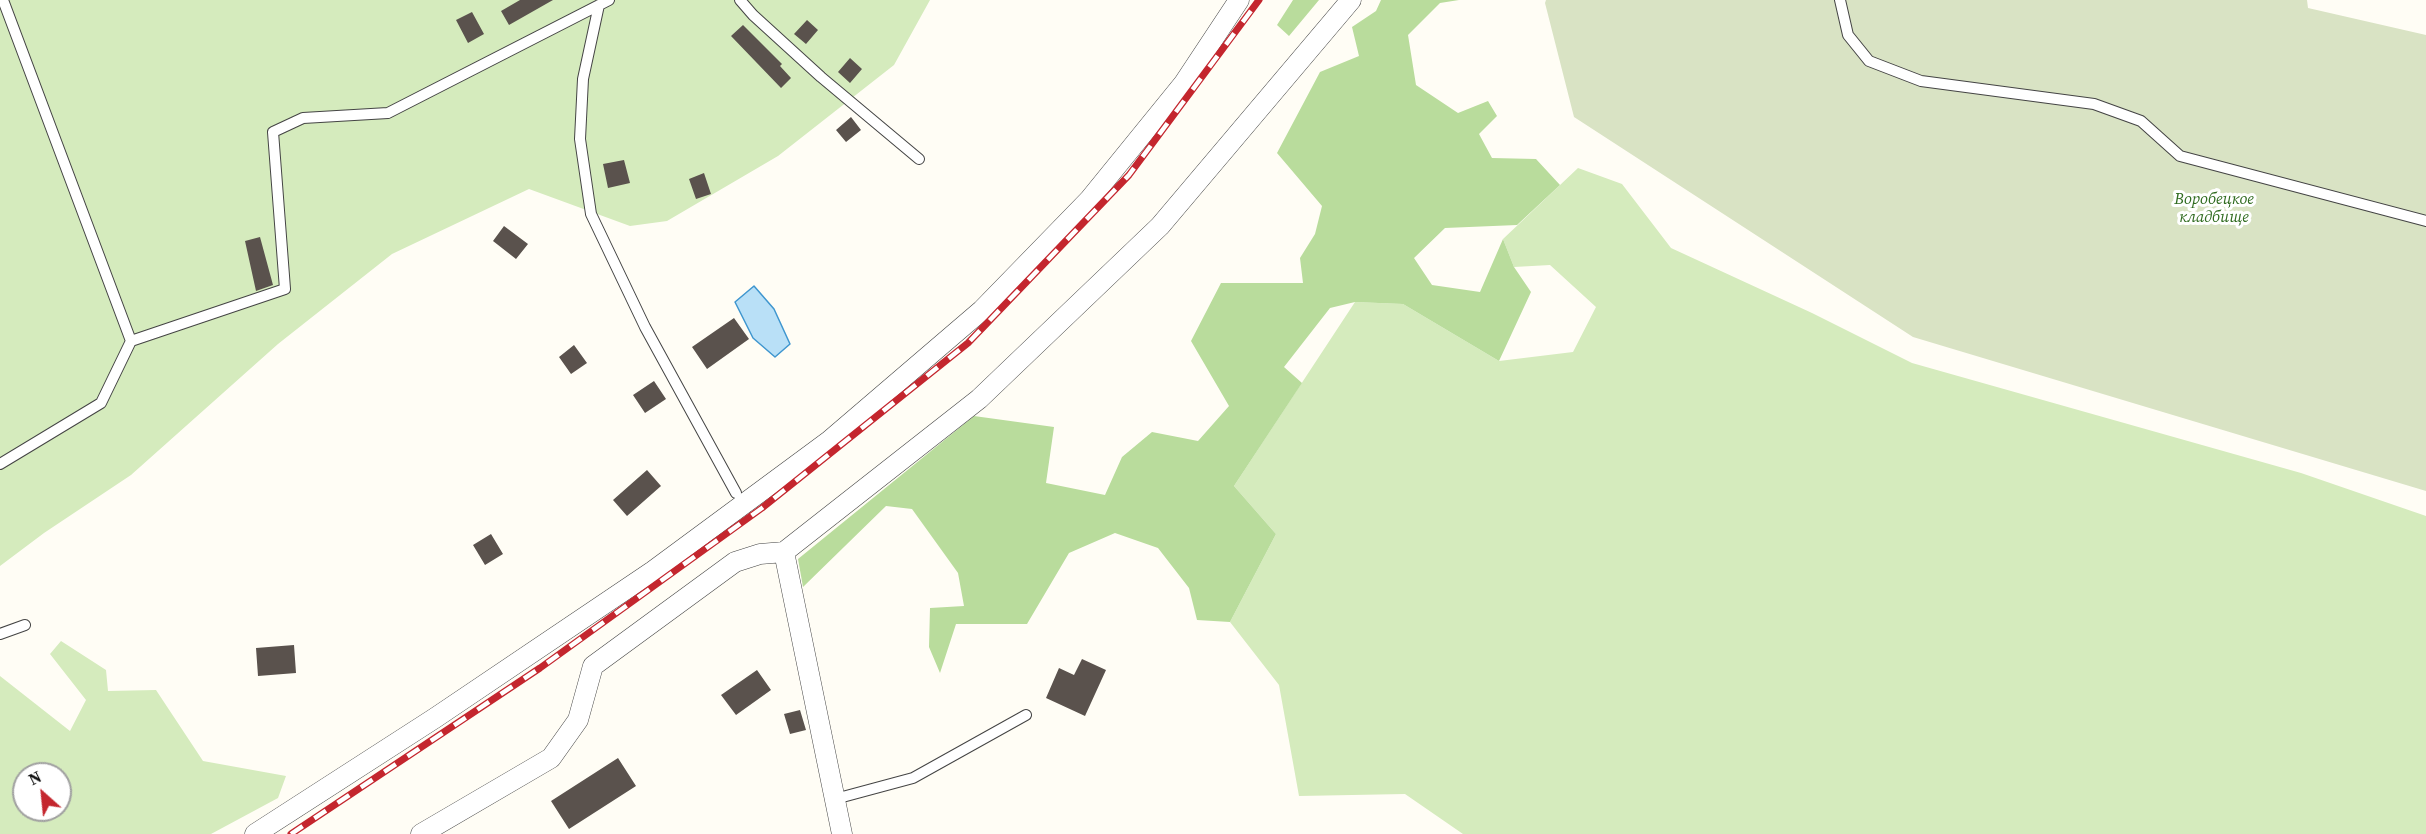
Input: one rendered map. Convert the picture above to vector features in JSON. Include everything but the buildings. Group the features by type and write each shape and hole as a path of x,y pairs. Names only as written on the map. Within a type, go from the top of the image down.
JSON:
{"street":[{"path":"255,834 435,718 653,571 830,441 982,310 1089,200 1184,83 1239,0"},
{"path":"421,834 551,758 578,720 592,666 735,562 760,554 784,552 979,399 1160,226 1351,0"},
{"path":"784,552 842,834"}],"lane":[{"path":"3,0 131,341"},
{"path":"740,0 753,15 821,77 919,159"},
{"path":"1840,0 1848,35 1869,61 1921,81 2094,104 2141,121 2180,156 2426,221"},
{"path":"0,464 101,404 131,341 285,289 273,132 303,117 388,113 604,2"},
{"path":"604,2 583,79 580,139 591,214 645,327 736,493"},
{"path":"0,634 25,625"},
{"path":"835,799 913,778 1026,715"}],"green space":[{"path":"0,0 930,0 894,65 778,156 667,221 630,226 529,189 392,254 278,344 131,475 44,533 0,566"},
{"path":"1293,0 1319,0 1289,36 1277,25"},
{"path":"1381,0 1459,0 1440,3 1408,35 1416,85 1458,113 1488,101 1497,116 1479,134 1492,158 1536,159 1560,185 1517,225 1445,228 1414,258 1432,285 1480,292 1503,239 1514,267 1531,292 1499,361 1403,304 1355,302 1330,308 1284,367 1302,383 1234,486 1276,534 1230,622 1197,620 1189,588 1158,548 1115,533 1069,553 1027,624 956,624 940,673 929,647 930,608 964,606 958,573 912,509 886,506 803,587 798,559 974,416 1054,427 1046,483 1105,495 1122,457 1152,432 1198,441 1229,406 1191,341 1221,283 1303,283 1300,258 1315,234 1322,206 1277,153 1320,72 1359,56 1352,27 1376,11"},
{"name":"Воробецкое кладбище","path":"1546,0 2307,0 2308,8 2426,35 2426,491 1913,337 1574,117"},
{"path":"1578,168 1622,184 1671,248 1812,313 1912,363 2301,473 2426,516 2426,834 1463,834 1405,794 1299,796 1279,685 1230,622 1276,534 1234,486 1355,302 1403,304 1499,361 1573,352 1596,307 1550,265 1514,267 1503,239"},
{"path":"61,641 106,670 108,691 156,690 203,761 286,776 278,798 211,834 0,834 0,676 70,731 86,700 50,654"}],"water":[{"path":"754,286 774,309 790,344 775,357 753,338 735,302"}],"railway":[{"path":"291,834 540,668 762,508 968,343 1129,175 1259,0"}]}
